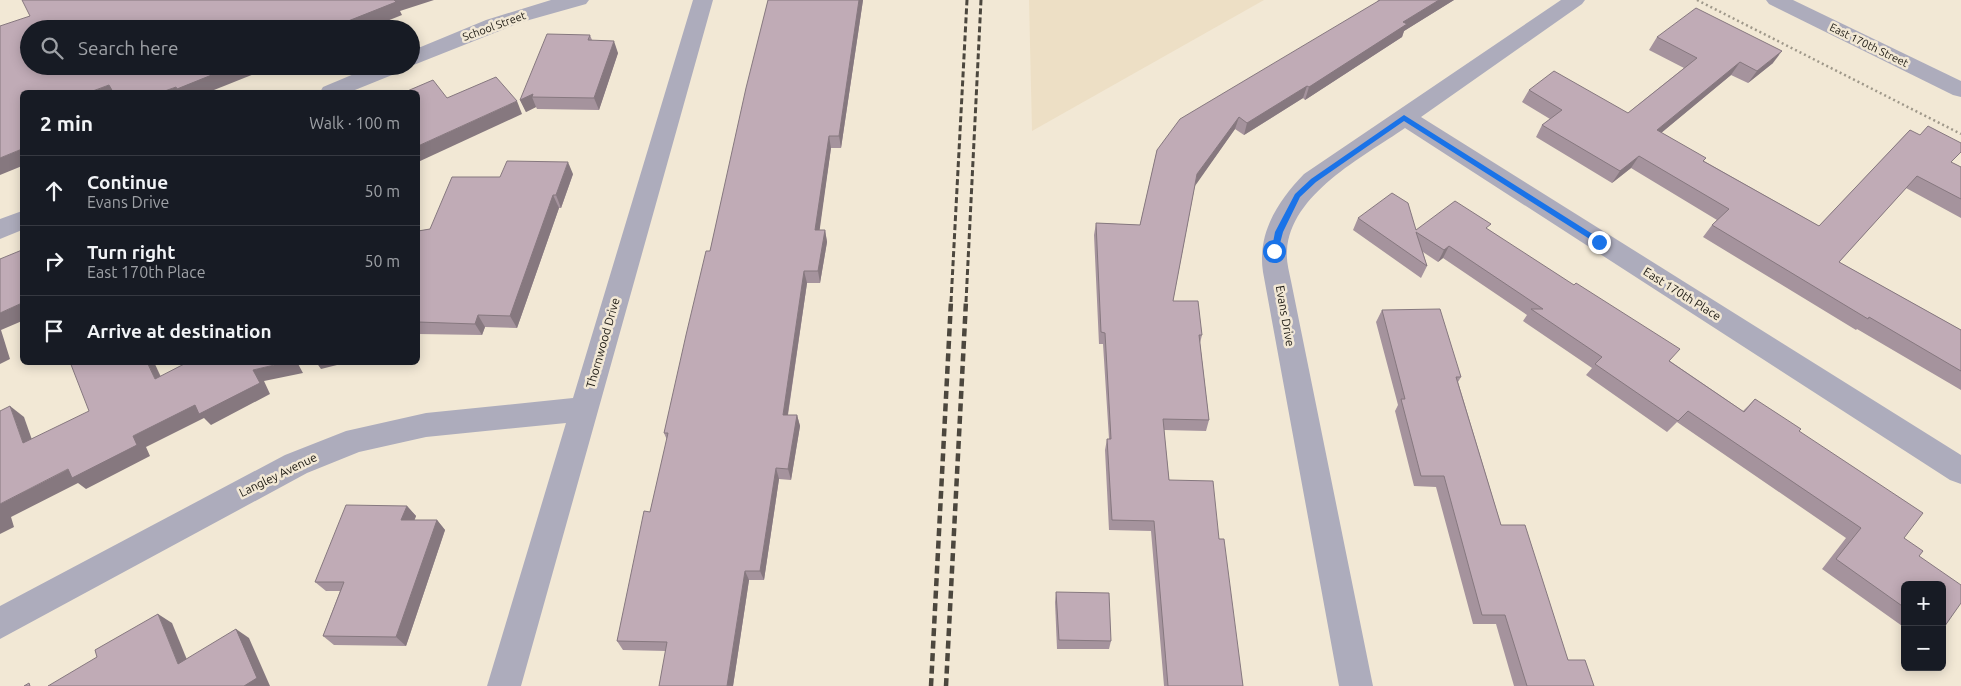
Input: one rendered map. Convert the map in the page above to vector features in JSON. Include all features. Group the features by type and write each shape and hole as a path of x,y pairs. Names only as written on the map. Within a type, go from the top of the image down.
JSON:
{"street":[{"name":"School Street","path":"420,55 532,12 579,0"},
{"name":"Thornwood Drive","path":"504,686 703,0"},
{"name":"Evans Drive","path":"1356,686 1274,251 1279,232 1297,196 1313,180 1575,0"},
{"name":"East 170th Street","path":"1776,0 1961,90"},
{"path":"335,90 372,75"},
{"name":"East 170th Place","path":"1404,117 1961,471"},
{"path":"0,230 20,221"},
{"name":"Langley Avenue","path":"0,624 281,472 356,440 426,425 584,409"}],"path":[{"path":"1697,0 1961,134"}],"shaded area":[{"path":"1029,0 1264,0 1032,131"}],"building":[{"path":"22,0 394,0 396,2 351,20 20,20 20,75 212,75 177,89 176,87 168,90 112,90 109,85 95,90 20,90 20,150 0,158 0,26 30,16"},
{"path":"768,0 859,0 839,136 829,136 815,230 825,230 818,271 804,271 783,415 797,415 788,469 776,468 760,571 745,571 727,686 659,686 667,642 617,641 644,511 650,512 668,433 664,433 686,335 706,251 710,251 746,88"},
{"path":"1380,0 1439,0 1403,22 1407,24 1309,87 1307,86 1247,123 1239,117 1197,174 1173,301 1198,301 1202,335 1199,335 1209,420 1163,419 1169,480 1213,481 1219,539 1224,539 1243,686 1168,686 1154,521 1112,520 1107,439 1111,439 1105,333 1101,332 1096,223 1140,225 1157,150 1180,119"},
{"path":"1696,8 1782,51 1757,71 1740,62 1657,130 1706,158 1703,161 1819,226 1910,130 1920,135 1928,126 1961,143 1961,152 1951,162 1961,167 1961,199 1917,176 1839,262 1961,330 1961,371 1869,317 1868,319 1712,225 1729,209 1639,156 1620,171 1542,125 1562,110 1529,90 1554,71 1628,113 1697,58 1657,37"},
{"path":"547,34 590,35 588,40 614,41 594,98 532,97 533,94 520,100"},
{"path":"496,77 517,101 420,145 420,90 410,90 433,80 447,98"},
{"path":"507,161 568,162 556,195 553,195 510,316 478,315 475,324 420,322 420,231 430,229 452,177 500,177"},
{"path":"1392,193 1408,203 1416,230 1455,201 1491,224 1486,228 1574,285 1576,283 1680,349 1669,361 1744,412 1755,399 1801,429 1799,431 1923,513 1904,538 1923,551 1919,556 1961,585 1961,603 1946,624 1946,581 1901,581 1901,605 1836,559 1861,528 1688,411 1678,421 1595,364 1602,357 1531,309 1543,309 1449,246 1444,250 1416,232 1427,266 1358,218"},
{"path":"20,251 20,304 0,313 0,259"},
{"path":"1440,309 1461,377 1456,377 1501,525 1525,525 1568,660 1585,660 1594,686 1527,686 1505,615 1482,615 1444,476 1421,476 1401,399 1405,399 1382,310"},
{"path":"71,365 148,365 155,379 182,365 274,365 253,370 260,383 199,414 195,405 133,436 137,445 72,478 68,469 0,504 0,411 10,406 23,443 89,411"},
{"path":"346,505 407,506 401,520 437,520 396,637 323,636 344,582 315,582"},
{"path":"1056,592 1109,593 1111,641 1059,640"},
{"path":"158,614 178,664 236,629 257,678 244,686 48,686 97,657 95,650"}],"railway":[{"path":"951,302 967,0"},
{"path":"966,302 981,0"},
{"path":"931,686 951,301"},
{"path":"946,686 966,301"}],"route":[{"path":"1274,251 1279,232 1297,196 1313,180 1404,117 1599,242"}]}
